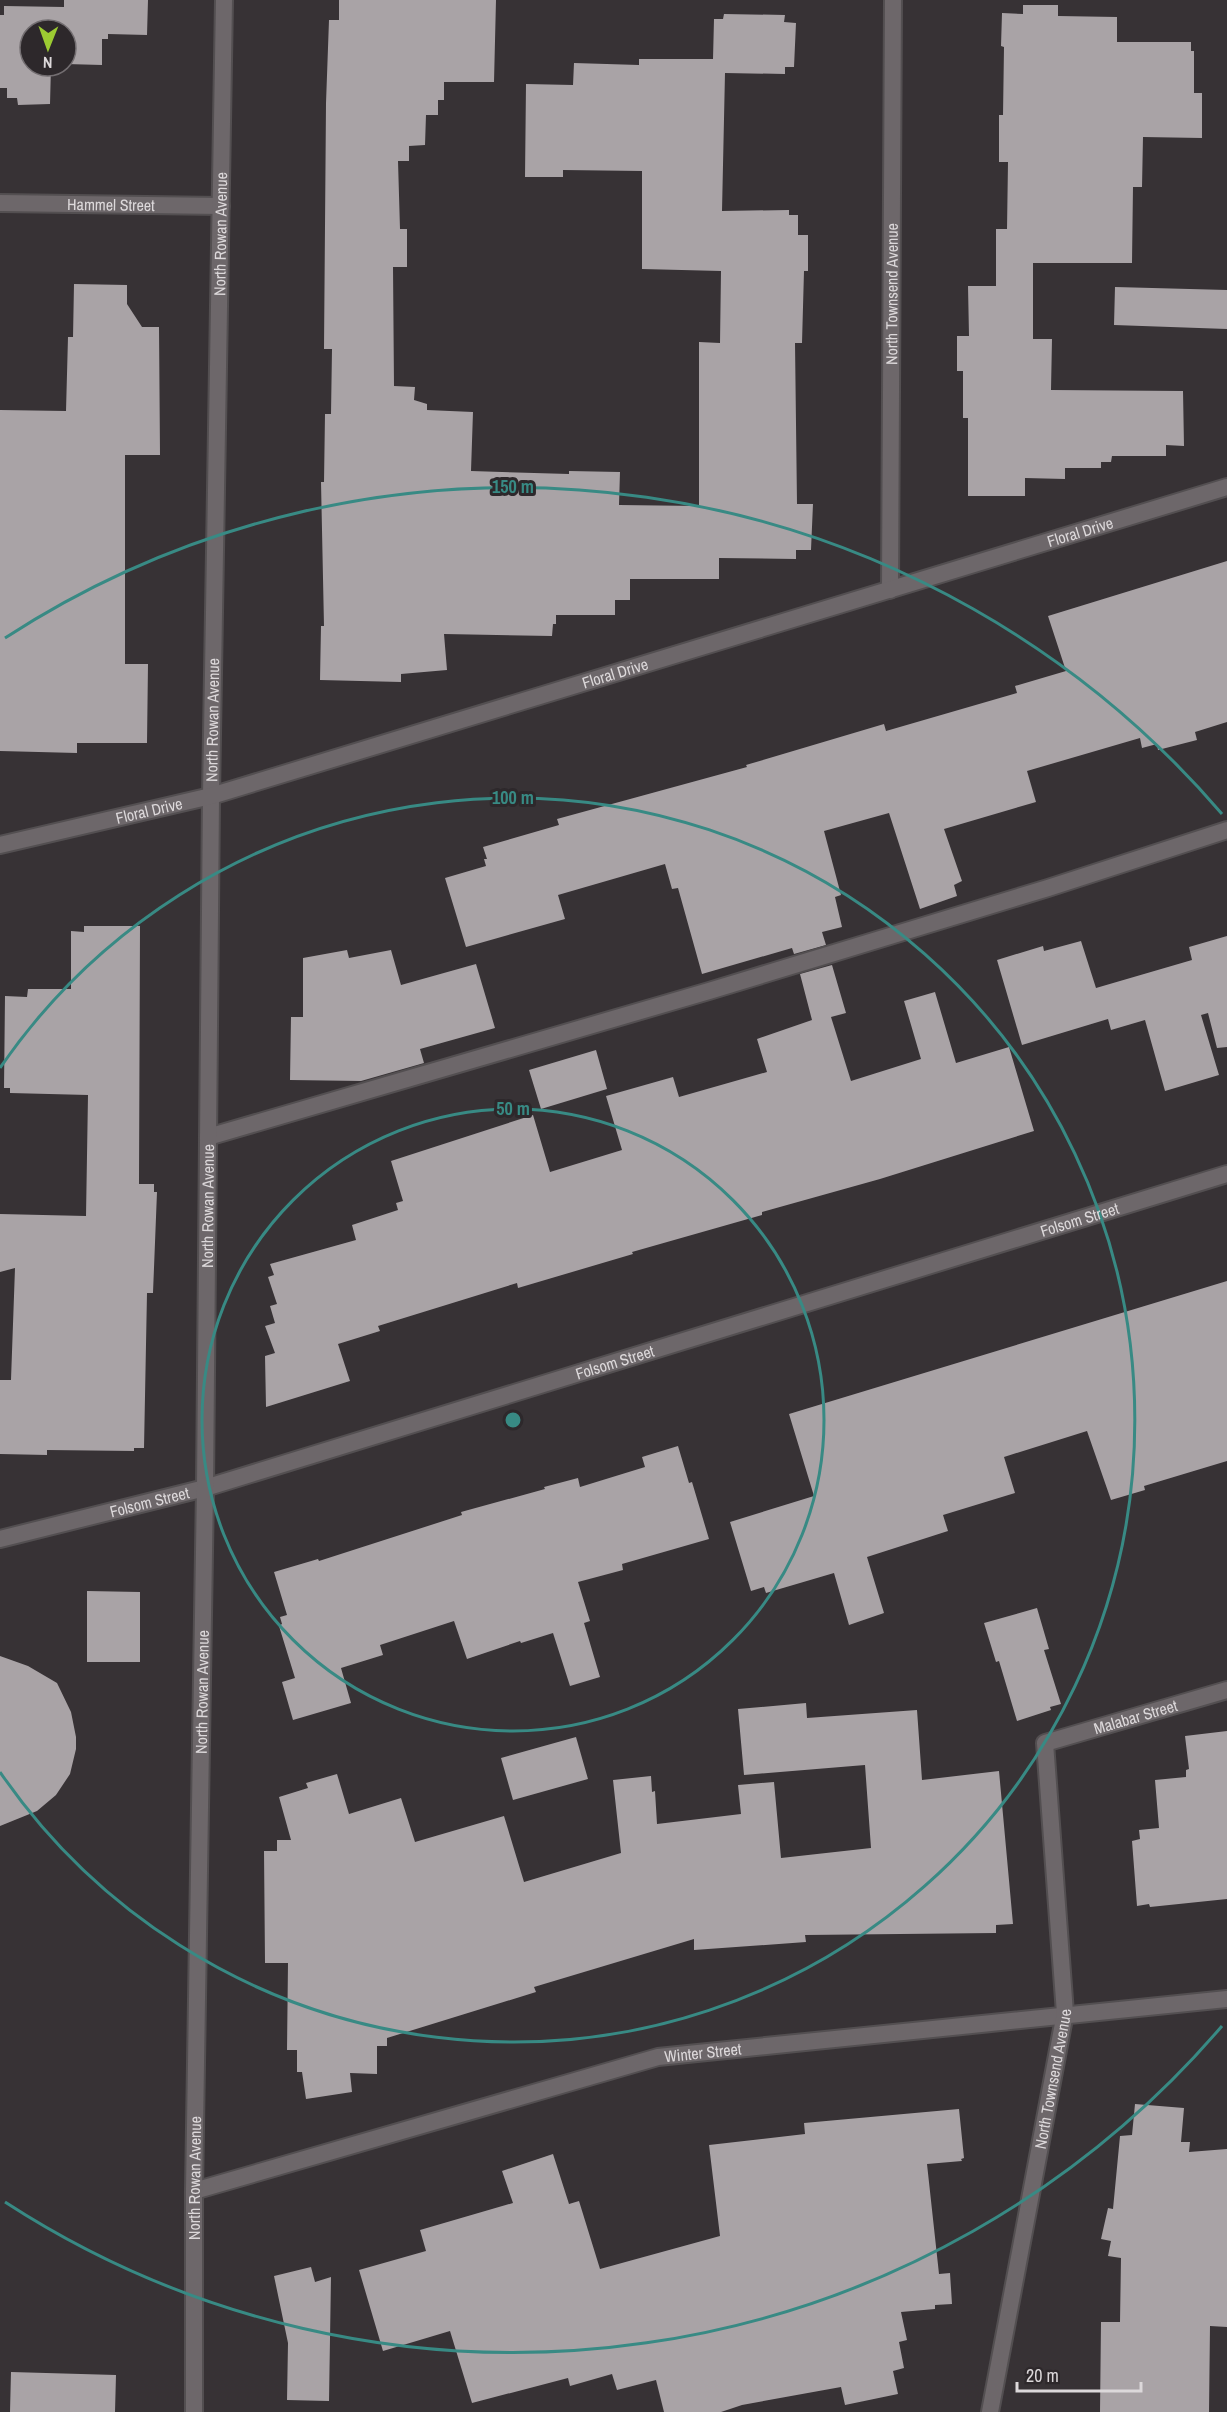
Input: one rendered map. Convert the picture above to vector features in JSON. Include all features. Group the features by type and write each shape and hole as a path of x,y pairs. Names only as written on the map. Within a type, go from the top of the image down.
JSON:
{"street":[{"name":"North Rowan Avenue","path":"194,2412 194,2191 205,1488 211,796 224,0"},
{"name":"North Townsend Avenue","path":"890,590 893,0"},
{"name":"Hammel Street","path":"0,203 220,206"},
{"name":"Floral Drive","path":"0,845 211,796 1227,487"},
{"path":"208,1137 273,1120 992,906 1227,830"},
{"name":"Folsom Street","path":"0,1539 205,1488 1227,1174"},
{"name":"Malabar Street","path":"1045,1743 1227,1690"},
{"name":"North Townsend Avenue","path":"990,2412 1065,2013 1045,1743"},
{"name":"Winter Street","path":"194,2191 658,2057 1227,1998"}],"building":[{"path":"64,0 148,0 147,35 108,34 108,39 102,39 102,65 78,64 78,18 18,18 18,78 51,78 50,104 18,105 17,98 7,98 7,88 0,88 0,15 4,15 4,6 64,7"},
{"path":"339,0 496,0 494,82 444,82 444,100 438,100 438,115 426,115 425,145 409,146 409,161 398,161 400,229 407,229 407,267 393,267 394,386 415,387 414,400 427,404 427,410 473,412 471,471 569,474 569,471 620,472 619,505 699,506 699,342 720,343 721,271 642,269 642,171 563,170 563,177 525,177 526,84 573,85 574,63 639,65 639,59 713,59 714,19 723,19 724,14 785,15 784,22 796,23 794,67 785,67 785,74 725,73 722,211 789,210 789,215 798,215 798,235 808,235 808,271 804,271 802,343 795,343 797,504 813,504 811,550 796,550 796,559 719,558 719,579 630,579 630,600 615,600 615,615 556,615 552,636 444,634 447,670 401,674 401,682 320,680 321,626 324,626 321,482 324,482 325,414 331,414 332,349 324,349 326,103 329,20 339,20"},
{"path":"1023,5 1058,5 1058,16 1117,17 1117,42 1191,42 1191,51 1194,51 1194,93 1202,93 1202,138 1143,137 1142,187 1133,187 1132,263 1033,263 1033,339 1052,339 1051,390 1183,391 1184,446 1166,445 1166,456 1112,456 1111,462 1101,462 1101,468 1065,468 1065,479 1025,478 1025,496 968,496 968,418 963,418 963,371 957,371 957,336 969,336 968,286 996,286 996,229 1007,229 1008,162 999,162 999,115 1003,115 1002,13 1023,14"},
{"path":"74,284 127,285 127,304 142,327 159,327 160,455 125,455 125,664 148,664 147,743 77,743 77,753 0,751 0,410 66,411 68,337 73,337"},
{"path":"1115,287 1227,290 1227,329 1114,325"},
{"path":"1227,561 1227,722 1195,732 1197,740 1158,750 1157,744 1142,748 1140,738 1027,771 1036,802 944,829 962,881 954,885 957,896 920,909 889,813 824,831 841,895 835,897 842,927 822,932 826,945 794,954 792,948 702,974 678,888 672,889 665,864 558,895 565,919 466,947 445,878 486,866 484,859 487,859 483,847 559,825 557,819 747,767 746,765 884,724 886,731 1017,693 1015,686 1066,671 1048,616"},
{"path":"84,926 140,926 139,1184 154,1184 154,1192 157,1192 153,1293 147,1293 144,1448 134,1448 134,1451 47,1450 47,1455 0,1454 0,1380 11,1380 15,1268 0,1272 0,1214 86,1216 88,1095 10,1093 10,1088 4,1088 5,996 27,997 28,989 71,989 71,931 84,932"},
{"path":"1227,936 1227,1047 1217,1048 1208,1013 1201,1015 1219,1075 1165,1091 1145,1020 1111,1030 1108,1019 1022,1045 997,960 1043,946 1044,951 1081,941 1096,988 1192,960 1189,947"},
{"path":"347,950 349,958 391,950 401,985 476,964 495,1028 420,1049 424,1063 361,1081 290,1080 291,1017 303,1017 303,958"},
{"path":"832,965 846,1013 831,1017 851,1081 921,1059 904,1001 935,992 956,1063 1009,1047 1034,1131 880,1179 762,1212 762,1215 632,1252 633,1254 518,1288 517,1283 378,1326 380,1331 338,1344 350,1381 266,1407 265,1356 275,1353 265,1326 275,1323 270,1306 277,1304 268,1277 274,1275 270,1264 356,1240 352,1225 398,1210 396,1203 403,1201 391,1161 533,1115 550,1172 622,1150 606,1096 673,1077 679,1097 767,1072 757,1039 812,1020 800,974"},
{"path":"596,1050 607,1089 541,1109 529,1070"},
{"path":"1227,1281 1227,1461 1144,1486 1145,1490 1111,1500 1087,1431 1004,1457 1015,1493 943,1515 948,1531 867,1557 884,1613 849,1625 834,1573 766,1593 764,1587 751,1591 730,1522 814,1496 789,1414"},
{"path":"678,1446 689,1483 692,1482 709,1539 622,1564 623,1570 578,1582 590,1621 584,1623 600,1677 570,1686 553,1633 521,1643 520,1641 467,1659 454,1621 380,1645 383,1655 341,1668 351,1703 293,1720 282,1682 295,1678 279,1626 282,1624 280,1617 287,1615 274,1572 318,1559 319,1561 462,1515 461,1512 545,1489 544,1487 578,1478 580,1487 645,1467 642,1457"},
{"path":"87,1591 140,1592 140,1662 87,1662"},
{"path":"1037,1608 1049,1649 1044,1650 1061,1704 1050,1707 1051,1710 1017,1721 999,1661 996,1662 984,1623"},
{"path":"0,1656 28,1666 57,1683 71,1712 76,1749 70,1774 56,1795 37,1811 0,1826"},
{"path":"806,1703 807,1718 917,1710 922,1780 999,1771 1013,1924 996,1925 996,1933 805,1935 806,1942 694,1950 694,1939 534,1987 536,1992 387,2038 387,2046 377,2046 377,2074 350,2073 352,2092 306,2099 302,2072 297,2072 297,2050 287,2050 288,1963 265,1963 264,1851 277,1851 277,1840 291,1840 279,1797 308,1788 306,1783 337,1774 349,1814 401,1798 415,1842 504,1816 524,1882 621,1853 613,1780 651,1776 652,1792 655,1791 657,1824 741,1814 738,1785 774,1782 781,1858 871,1848 865,1765 744,1775 738,1709"},
{"path":"1227,1731 1227,1899 1150,1907 1149,1904 1137,1906 1132,1841 1140,1839 1139,1830 1159,1828 1155,1780 1186,1777 1186,1770 1189,1769 1185,1736"},
{"path":"576,1737 588,1779 513,1800 501,1758"},
{"path":"1135,2104 1184,2108 1181,2142 1190,2142 1189,2152 1227,2149 1227,2327 1210,2326 1209,2412 1100,2412 1101,2322 1120,2322 1121,2258 1108,2256 1111,2241 1101,2239 1108,2208 1113,2209 1120,2136 1132,2135"},
{"path":"959,2109 964,2158 961,2159 962,2161 927,2164 939,2274 950,2273 952,2304 935,2305 935,2309 901,2312 907,2340 899,2342 904,2368 893,2371 898,2394 845,2405 841,2387 742,2405 721,2412 664,2412 656,2380 617,2390 612,2374 570,2386 568,2378 472,2403 450,2331 383,2351 359,2270 426,2251 420,2230 513,2203 502,2171 553,2154 569,2204 579,2201 600,2269 720,2236 709,2145 805,2134 804,2123"},
{"path":"311,2267 315,2282 331,2277 329,2401 287,2400 288,2343 274,2276"},
{"path":"11,2372 116,2375 115,2412 10,2412"}]}
